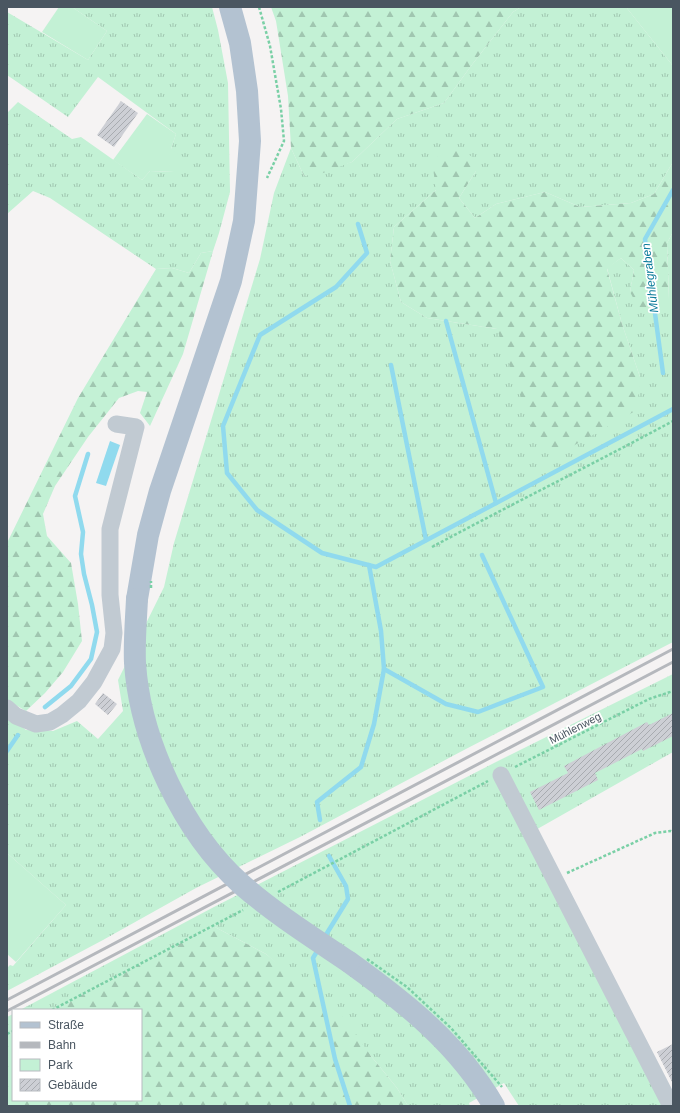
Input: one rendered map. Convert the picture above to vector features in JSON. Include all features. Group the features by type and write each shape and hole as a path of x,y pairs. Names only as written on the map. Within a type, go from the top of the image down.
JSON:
{"main road":[{"path":"230,7 240,43 247,91 250,141 244,221 231,281 160,491 148,536 144,594 135,662 141,704 152,746 173,793 199,836 224,867 279,914 390,991 423,1019 443,1039 494,1096"}],"lane":[{"path":"7,708 16,716 36,724 50,722 80,701 94,682 112,649 114,633 110,595 110,529 136,427 116,424"},
{"path":"493,778 554,879 671,1106"}],"path":[{"path":"432,548 673,421"},
{"path":"144,594 151,581"},
{"name":"Mühlenweg","path":"274,894 493,778 649,699 673,691"},
{"path":"554,879 655,833 673,832"},
{"path":"54,1009 244,909"},
{"path":"361,955 407,987 445,1023 494,1096"}],"green space":[{"path":"59,7 72,7 107,31 88,60 42,32"},
{"path":"72,7 212,7 228,83 230,192 213,251 201,253 189,273 172,268 156,269 50,198 33,191 7,214 7,113 18,102 72,139 81,137 142,180 150,171 174,172 171,149 176,134 98,77 68,117 7,75 7,12 88,60 107,31"},
{"path":"271,7 521,7 513,12 444,103 397,119 352,162 323,173 304,176 291,148 288,96 276,21"},
{"path":"521,7 626,7 673,66 673,162 654,194 631,203 580,207 545,192 496,204 475,218 459,198 476,171 436,190 394,227 390,261 401,302 427,318 497,329 640,377 622,324 607,268 621,258 634,270 630,292 669,299 667,243 673,232 673,642 300,837 196,888 7,991 7,968 10,965 13,966 66,905 7,853 7,715 26,730 53,731 77,721 98,739 123,711 118,680 164,587 174,543 260,259 274,193 291,148 304,176 352,162 397,119 444,103 513,12"},
{"path":"626,7 673,7 673,66"},
{"path":"147,114 176,134 171,149 186,159 174,172 150,171 142,180 113,160"},
{"path":"456,146 477,160 476,171 459,198 475,218 496,204 545,192 580,207 631,203 654,194 673,162 673,232 667,243 669,299 640,310 630,292 634,270 621,258 607,269 622,324 640,377 637,410 564,451 538,446 497,329 427,318 401,302 390,261 394,227 436,190 432,160"},
{"path":"213,251 183,354 150,426 140,413 147,392 138,391 119,398 88,437 55,486 43,514 47,536 71,563 78,604 82,641 63,672 45,693 26,711 7,700 7,543 78,398 156,269 172,268 189,273 201,253"},
{"path":"673,674 673,752 525,836 666,1106 519,1106 504,1083 469,1103 470,1106 408,1106 397,1088 371,1056 295,980 266,954 213,926 55,1009 22,1009 212,908 494,763"},
{"path":"7,853 66,905 16,962 7,954"},
{"path":"213,926 266,954 344,1018 371,1056 397,1088 408,1106 7,1106 7,1034 12,1032 12,1101 142,1101 142,1009 55,1009"},
{"path":"12,1014 12,1032 7,1034 7,1017"}],"water":[{"path":"110,441 120,445 106,486 96,483"}],"building":[{"path":"121,101 138,113 114,147 97,135"},
{"path":"103,693 117,704 108,715 95,704"},
{"path":"673,713 673,736 643,751 642,749 595,773 598,780 539,810 530,792 568,773 564,766 647,722 649,725"},
{"path":"673,1044 673,1084 657,1052"}],"waterway":[{"name":"Mühlegraben","path":"663,373 645,239 673,190"},
{"path":"358,224 367,253 336,287 260,335 223,426 227,473 257,510 322,553 376,567 673,409"},
{"path":"446,321 496,503"},
{"path":"391,365 426,540"},
{"path":"45,707 71,686 91,659 97,632 84,574 81,554 83,532 75,496 88,454"},
{"path":"384,669 446,704 478,712 543,687 482,555"},
{"path":"320,820 317,802 361,767 374,724 384,669 381,631 369,565"},
{"path":"7,751 18,735"},
{"path":"324,938 348,899 346,886 329,856"},
{"path":"319,948 313,958 335,1059 350,1106"}],"railway":[{"path":"7,1000 673,649"},
{"path":"7,1011 673,662"}]}
